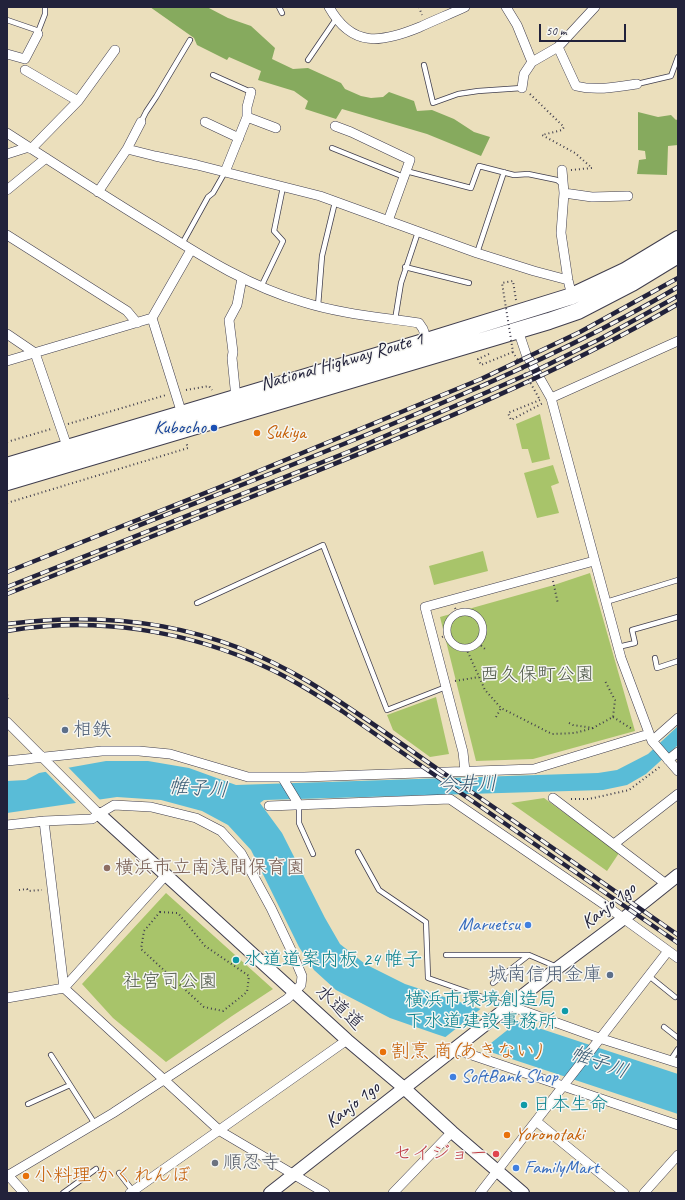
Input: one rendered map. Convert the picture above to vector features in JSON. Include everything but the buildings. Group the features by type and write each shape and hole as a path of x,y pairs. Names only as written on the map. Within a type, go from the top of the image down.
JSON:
{"highway":[{"name":"National Highway Route 1","path":"7,466 71,455 429,349 572,296 625,271 678,239"},
{"name":"National Highway Route 1","path":"7,482 71,455 182,414 236,398 429,349 518,330 578,311 632,283 678,255"}],"street":[{"path":"334,11 356,35 364,38 379,39 399,36 465,7"},
{"path":"506,7 517,26 532,62"},
{"path":"525,90 524,74 532,62 558,47 595,7"},
{"path":"7,54 26,59 38,32"},
{"path":"558,47 576,86 585,88 614,88 637,84"},
{"path":"7,154 30,148 78,101 115,50"},
{"path":"25,70 78,101"},
{"path":"225,172 247,117 247,107 251,92"},
{"path":"247,117 276,128"},
{"path":"98,192 127,149 141,122"},
{"path":"205,122 239,138"},
{"path":"335,126 410,160 388,221"},
{"path":"7,133 98,192 218,266 261,287 303,302 347,313 419,323 423,329 429,349"},
{"path":"127,149 197,164 320,196 477,253 568,280"},
{"path":"7,190 46,158"},
{"path":"562,170 564,189 561,234 572,296"},
{"path":"564,189 592,197 628,196"},
{"path":"7,235 127,311 137,323"},
{"path":"7,361 152,318 192,250"},
{"path":"236,398 229,320 237,305 242,278"},
{"path":"152,318 182,414"},
{"path":"518,330 526,354 551,398 618,647 651,738 678,771"},
{"path":"7,334 35,353 71,455"},
{"path":"551,398 677,344"},
{"path":"465,771 463,752 425,606 594,561"},
{"path":"469,612 479,619 483,630 478,643 472,647 466,648 455,645 450,640 448,625 451,619 456,615 469,612"},
{"path":"7,761 46,760 102,751 139,751 170,754 248,777 534,769 639,738 651,738 678,718"},
{"path":"7,722 99,814"},
{"path":"668,760 678,752"},
{"path":"282,777 298,805"},
{"path":"614,844 678,794"},
{"path":"553,798 666,884"},
{"path":"269,806 450,799 678,958"},
{"path":"7,825 44,821 92,819 114,805 151,807 196,818 221,831 241,853 291,950 302,976 301,985 295,992 94,1124 7,1175 24,1193"},
{"name":"水道道","path":"99,814 347,1040 523,1193"},
{"path":"44,821 64,988 220,1130 325,1193"},
{"path":"7,998 64,988 166,875"},
{"name":"Kanjo 1go","path":"270,1193 678,875"},
{"path":"480,1193 668,951"},
{"path":"508,1008 674,1062"},
{"path":"131,1192 347,1040"},
{"path":"456,1047 562,1087 678,1126"},
{"path":"536,1121 624,1193"},
{"path":"393,1193 452,1132"},
{"path":"644,1193 678,1155"}],"lane":[{"path":"7,20 38,32 45,14 45,7"},
{"path":"279,7 282,13"},
{"path":"308,60 334,11"},
{"path":"141,122 190,40"},
{"path":"637,84 671,76 678,57"},
{"path":"25,70 26,59"},
{"path":"424,65 433,103 458,94 478,91 525,90"},
{"path":"213,75 251,92"},
{"path":"332,148 405,174 472,188 479,166 514,176 528,174 557,180 564,189"},
{"path":"182,244 208,197 213,193 225,172"},
{"path":"477,253 504,172"},
{"path":"261,287 283,241 274,231 283,187"},
{"path":"318,306 322,256 335,202"},
{"path":"395,320 405,267 418,232"},
{"path":"405,267 469,283"},
{"path":"196,603 323,545 387,710 445,685"},
{"path":"606,602 678,580"},
{"path":"618,647 635,643 632,630 678,617"},
{"path":"655,658 658,668 678,661"},
{"path":"298,805 299,823 313,854"},
{"path":"358,852 379,890 426,922 428,978 508,1008"},
{"path":"446,955 529,955 559,967"},
{"path":"493,983 529,955"},
{"path":"649,976 675,997"},
{"path":"664,1027 678,1038"},
{"path":"674,1062 678,1049"},
{"path":"51,1055 94,1124"},
{"path":"28,1104 70,1085"},
{"path":"63,1193 96,1169"},
{"path":"119,1172 131,1192"}],"path":[{"path":"525,90 564,127 562,130 542,135 575,153 592,168 562,170"},
{"path":"522,299 516,300 513,281 502,283 513,352 540,400 508,413 511,420 538,407"},
{"path":"502,304 509,302"},
{"path":"478,359 481,365 513,352"},
{"path":"7,442 175,392 209,386 214,393"},
{"path":"551,573 558,604"},
{"path":"478,643 485,649"},
{"path":"466,648 485,690 501,708 552,734 576,733 593,728 613,717"},
{"path":"445,685 479,677"},
{"path":"605,681 615,700 613,717"},
{"path":"7,694 9,697 7,699"},
{"path":"496,717 501,708"},
{"path":"613,717 635,731 639,738"},
{"path":"569,723 593,728"},
{"path":"553,798 589,799 629,790 668,760"},
{"path":"19,890 27,889 28,891 51,889"},
{"path":"160,912 178,913 205,946 249,976 247,992 223,1011 204,1007 141,949 144,931 160,912"}],"green space":[{"path":"150,7 207,7 228,18 251,26 275,48 272,59 293,69 308,68 341,83 345,89 361,96 371,98 383,97 389,92 414,101 417,111 432,110 454,119 474,132 490,137 481,156 427,134 342,109 336,119 305,109 308,101 294,91 258,80 261,71 229,57 227,60 197,45 194,38"},
{"path":"638,112 658,117 671,115 676,120 678,119 678,145 668,146 667,175 637,174 639,160 646,159 645,151 638,150"},
{"path":"540,414 550,459 532,463 528,449 522,449 516,424"},
{"path":"553,465 559,483 551,486 559,513 537,518 524,473"},
{"path":"483,551 488,571 434,585 429,566"},
{"name":"西久保町公園","path":"590,573 635,731 533,759 476,761 440,617 554,585"},
{"path":"436,697 449,754 430,757 393,730 387,715"},
{"path":"544,798 619,853 607,871 511,803"},
{"name":"社宮司公園","path":"166,893 273,989 166,1062 113,1018 82,984"}],"water":[{"path":"678,726 678,745 646,774 627,785 603,790 264,800 260,803 282,833 325,918 340,944 365,964 405,984 678,1074 678,1114 390,1018 336,990 314,970 299,947 251,850 228,825 202,811 161,800 117,797 7,813 7,781 26,780 39,773 106,761 148,761 189,768 236,785 598,773 617,770 648,754"}],"pier":[{"path":"67,766 102,802 78,805 44,770"},
{"path":"483,1007 520,1020 481,1051 443,1039"}],"railway":[{"path":"7,572 220,487 481,379 580,332 678,278"},
{"path":"130,529 329,450 478,387 594,333 678,287"},
{"path":"7,587 348,452 485,393 535,371 600,339 678,296"},
{"path":"7,594 441,420 585,354 678,304"},
{"path":"7,624 47,620 87,619 125,621 163,626 200,635 237,647 273,663 309,682 358,714 678,935"},
{"path":"7,631 74,625 107,626 140,630 205,644 268,668 342,711 678,943"}],"place":[{"name":"Kubocho","path":"214,428"},
{"name":"Sukiya","path":"257,433"},
{"name":"相鉄","path":"65,730"},
{"name":"横浜市立南浅間保育園","path":"107,868"},
{"name":"Maruetsu","path":"528,925"},
{"name":"水道道案内板 24 帷子","path":"236,960"},
{"name":"城南信用金庫","path":"610,975"},
{"name":"横浜市環境創造局 下水道建設事務所","path":"565,1011"},
{"name":"割烹 商(あきない)","path":"383,1052"},
{"name":"SoftBank Shop","path":"453,1077"},
{"name":"日本生命","path":"524,1105"},
{"name":"Yoronotaki","path":"507,1135"},
{"name":"セイジョー","path":"496,1154"},
{"name":"順忍寺","path":"215,1163"},
{"name":"FamilyMart","path":"516,1168"},
{"name":"小料理 かくれんぼ","path":"26,1176"}],"water label":[{"name":"今井川","path":"467,785"},
{"name":"帷子川","path":"198,789"},
{"name":"帷子川","path":"599,1063"}]}
